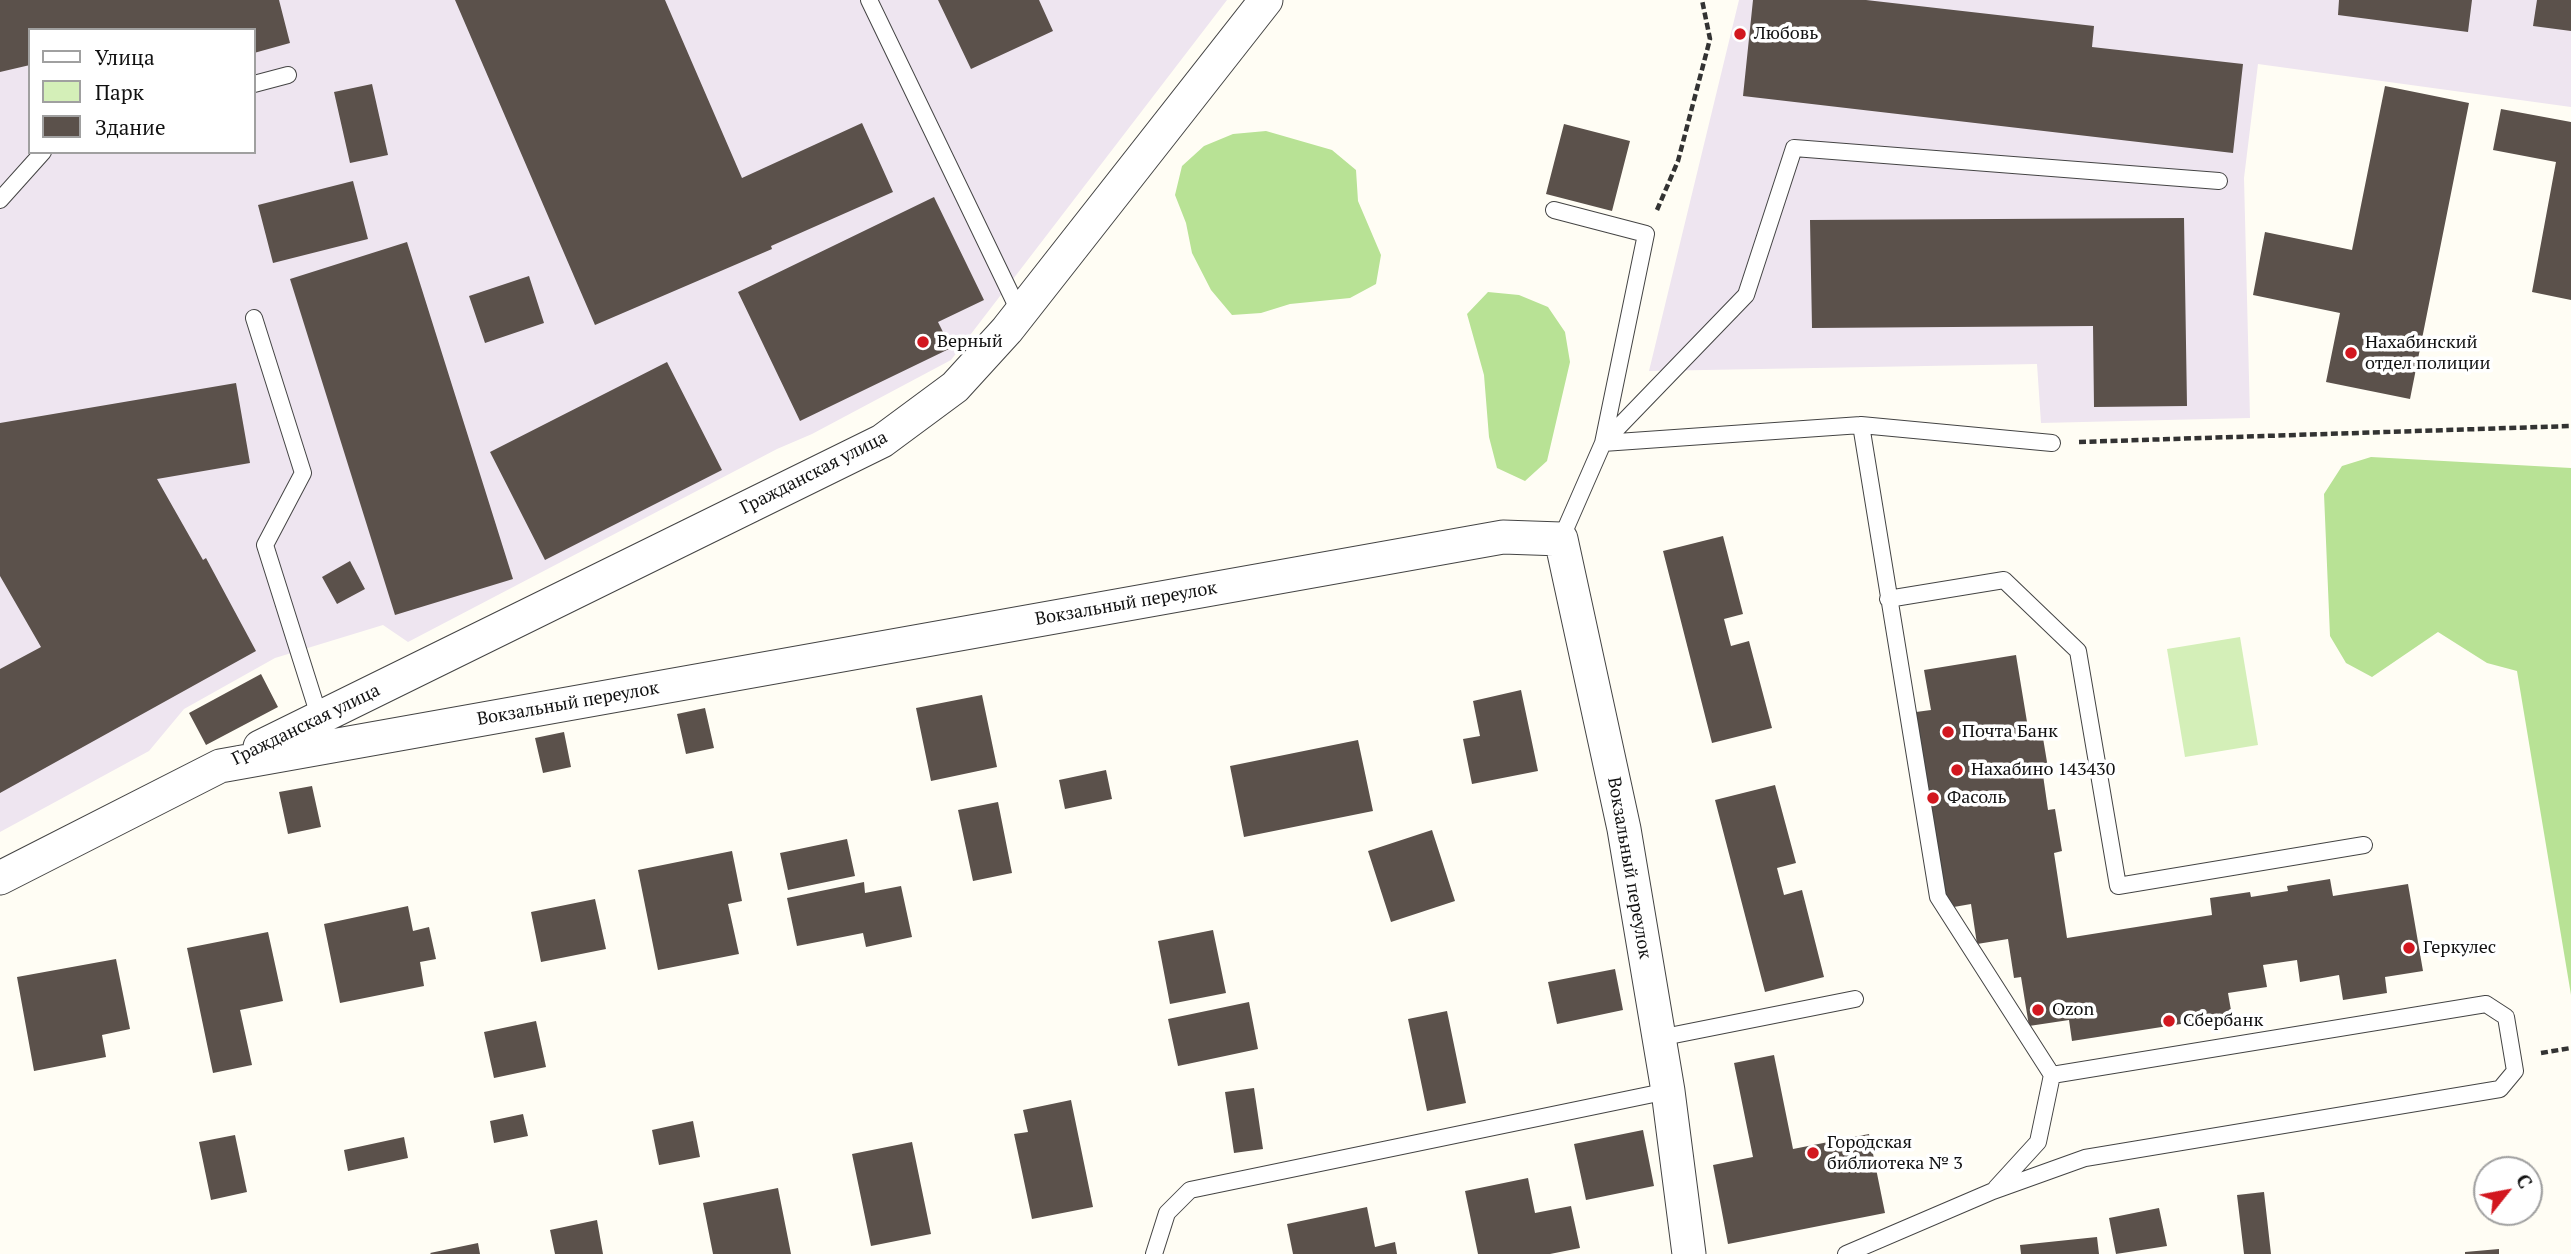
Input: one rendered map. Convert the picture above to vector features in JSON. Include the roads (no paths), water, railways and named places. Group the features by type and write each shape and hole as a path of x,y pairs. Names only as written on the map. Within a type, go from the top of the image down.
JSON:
{"street":[{"name":"Гражданская улица","path":"220,766 882,441 955,387 1020,313 1266,0"},
{"name":"Вокзальный переулок","path":"0,877 220,766 1503,537 1561,539 1624,830 1668,1091 1689,1254"}],"lane":[{"path":"869,0 1020,313"},
{"path":"256,83 288,75"},
{"path":"1603,443 1746,295 1794,148 2219,181"},
{"path":"0,200 41,154"},
{"path":"1554,210 1646,234 1603,443 1561,539"},
{"path":"254,318 303,473 265,545 320,719"},
{"path":"1603,443 1861,425 2052,443"},
{"path":"1861,425 1938,897 2052,1076 2038,1142 1993,1191"},
{"path":"1888,599 2004,580 2078,651 2118,886 2364,845"},
{"path":"1659,1038 1855,999"},
{"path":"1846,1254 1993,1191 2085,1158 2500,1089 2515,1071 2506,1017 2486,1004 2052,1076"},
{"path":"1154,1254 1167,1213 1190,1190 1668,1091"}],"place":[{"name":"Любовь","path":"1740,34"},
{"name":"Верный","path":"923,342"},
{"name":"Нахабинский отдел полиции","path":"2351,353"},
{"name":"Почта Банк","path":"1948,732"},
{"name":"Нахабино 143430","path":"1957,770"},
{"name":"Фасоль","path":"1933,798"},
{"name":"Геркулес","path":"2409,948"},
{"name":"Ozon","path":"2038,1010"},
{"name":"Сбербанк","path":"2169,1021"},
{"name":"Городская библиотека № 3","path":"1813,1153"}]}
